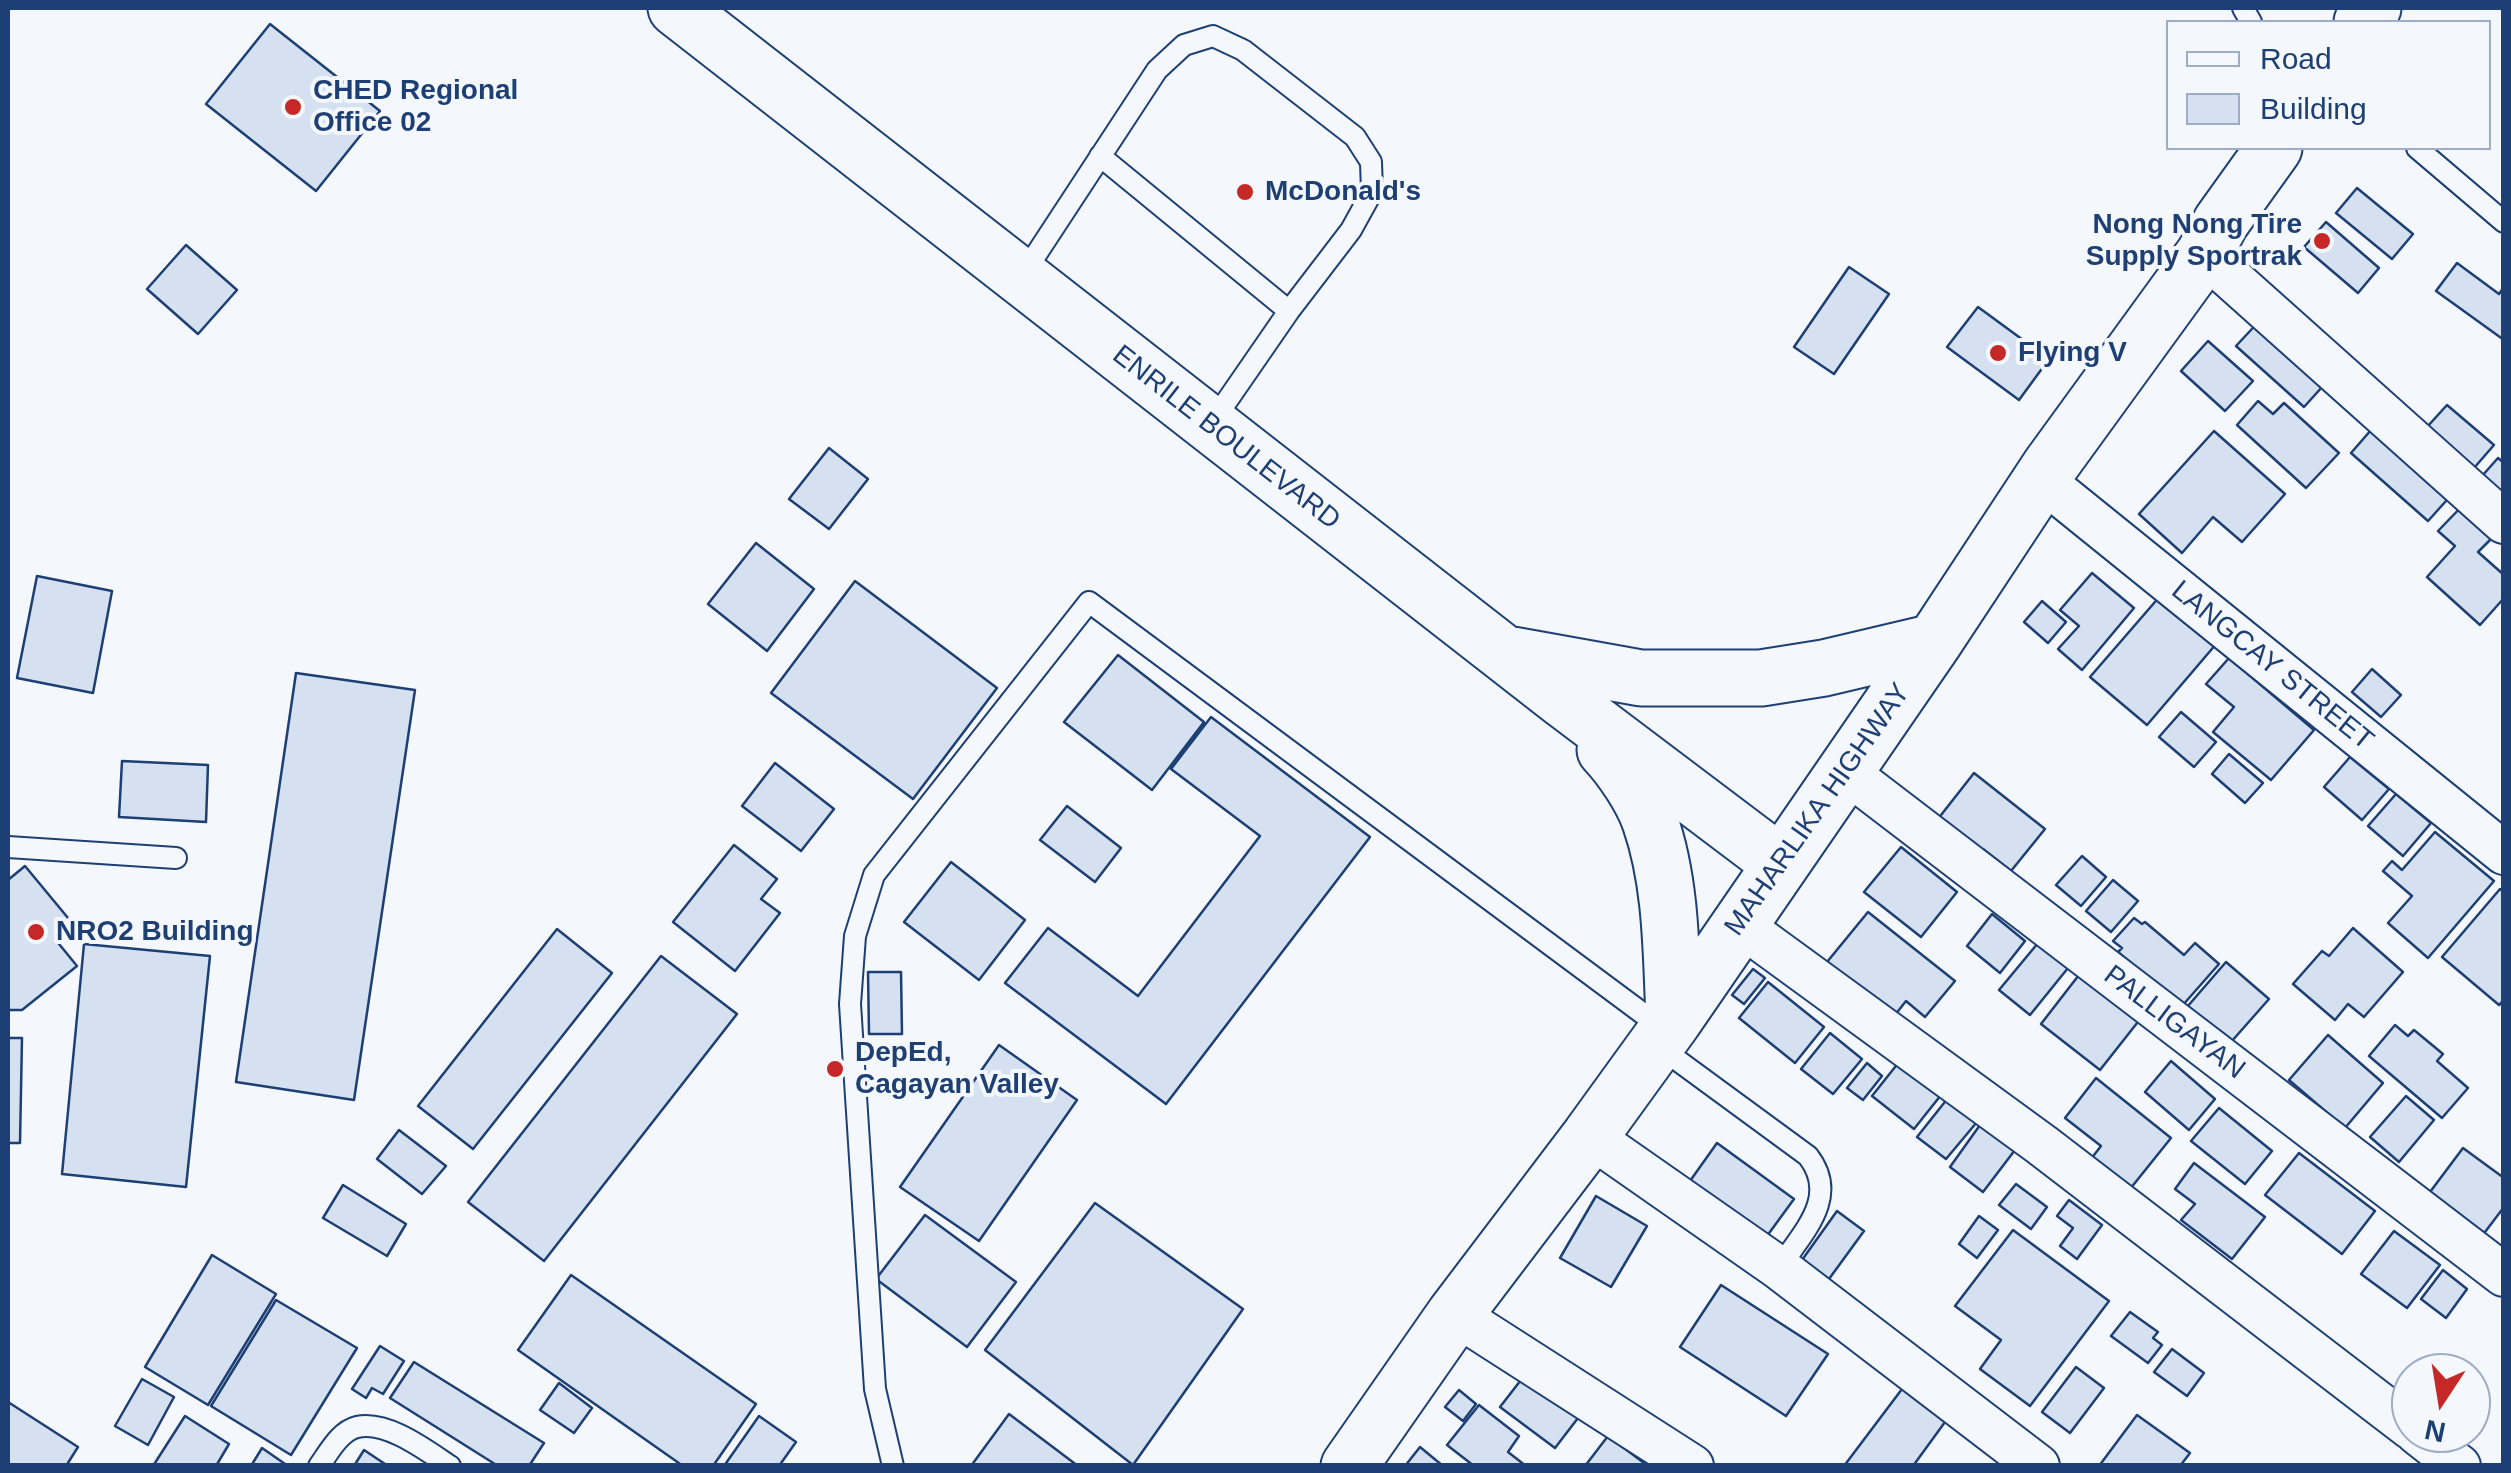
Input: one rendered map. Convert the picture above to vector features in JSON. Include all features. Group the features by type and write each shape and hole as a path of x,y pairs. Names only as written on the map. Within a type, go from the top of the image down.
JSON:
{"highway":[{"name":"ENRILE BOULEVARD","path":"676,8 1561,698 1781,864"},
{"name":"MAHARLIKA HIGHWAY","path":"1349,1466 1454,1314 1665,1031 1934,642 2041,479 2204,254 2273,150"},
{"path":"1503,653 1641,678 1761,678 1824,668 1934,642"},
{"path":"1561,698 1619,765 1650,820 1664,879 1670,932 1665,1031"}],"street":[{"path":"2204,254 2504,522"},
{"name":"LANGCAY STREET","path":"2041,479 2504,853"},
{"name":"PALLIGAYAN","path":"1846,770 2504,1276"},
{"path":"1739,924 2042,1145 2391,1413"},
{"path":"1590,1136 1780,1268 2038,1466"},
{"path":"1454,1314 1692,1466"}],"lane":[{"path":"1021,277 1156,70 1184,45 1213,36 1243,50 1355,137 1371,162 1372,192 1351,230 1210,426"},
{"path":"2419,150 2504,222"},
{"path":"1100,156 1290,311"},
{"path":"894,1466 875,1389 872,1352 850,1004 855,936 874,875 1089,602 1665,1031 1808,1156 1821,1180 1822,1196 1818,1210 1780,1268"},
{"path":"8,846 176,858"},
{"path":"319,1466 338,1439 356,1427 379,1428 405,1437 450,1466"}],"building":[{"name":"CHED Regional Office 02","path":"270,24 380,111 316,191 206,104"},
{"path":"2357,188 2413,234 2392,259 2336,213"},
{"path":"2326,222 2379,268 2358,293 2304,247"},
{"path":"186,245 237,290 198,334 147,289"},
{"path":"2457,263 2499,294 2504,287 2504,340 2436,291"},
{"path":"1849,267 1889,294 1834,374 1794,347"},
{"name":"Flying V","path":"1978,307 2049,359 2019,400 1947,347"},
{"path":"2264,316 2332,376 2304,407 2236,346"},
{"path":"2208,341 2253,381 2225,411 2181,371"},
{"path":"2258,401 2273,414 2284,403 2339,453 2306,488 2237,425"},
{"path":"2447,405 2494,445 2474,468 2427,427"},
{"path":"2378,422 2455,491 2428,521 2351,453"},
{"path":"2214,431 2285,494 2242,542 2213,517 2182,553 2139,514"},
{"path":"829,448 868,479 829,529 789,499"},
{"path":"2498,458 2504,463 2504,495 2482,476"},
{"path":"2465,503 2498,532 2478,552 2504,575 2504,598 2480,625 2427,577 2455,546 2438,531"},
{"path":"756,543 814,589 767,651 708,604"},
{"path":"2092,573 2134,608 2082,670 2058,649 2079,626 2060,610"},
{"path":"37,576 112,591 93,693 17,678"},
{"path":"855,581 997,688 913,799 771,693"},
{"path":"2161,595 2217,643 2147,725 2090,677"},
{"path":"2042,601 2066,622 2048,643 2024,622"},
{"path":"1118,655 1204,722 1152,790 1064,722"},
{"path":"2229,658 2314,730 2271,780 2213,732 2234,707 2206,684"},
{"path":"2372,669 2401,695 2381,717 2352,692"},
{"path":"296,673 415,690 354,1100 236,1082"},
{"path":"2181,712 2216,742 2194,767 2159,737"},
{"path":"1211,717 1370,837 1166,1104 1005,983 1048,928 1138,996 1260,836 1171,769"},
{"path":"2229,754 2263,783 2245,803 2212,774"},
{"path":"2350,757 2389,789 2362,820 2324,787"},
{"path":"122,761 208,765 206,822 119,817"},
{"path":"775,763 834,809 801,851 742,806"},
{"path":"1974,773 2045,829 2011,871 1983,849 1977,857 1934,824"},
{"path":"2396,794 2431,823 2403,856 2368,826"},
{"path":"1067,806 1121,848 1095,882 1040,840"},
{"path":"2435,832 2494,881 2428,958 2388,923 2412,896 2383,871 2392,861 2402,870"},
{"path":"734,845 777,879 761,899 780,913 735,971 673,922"},
{"path":"1901,847 1957,892 1921,937 1864,892"},
{"path":"2082,856 2106,877 2081,906 2056,885"},
{"path":"951,862 1025,920 979,980 904,922"},
{"name":"NRO2 Building","path":"25,866 73,924 55,939 77,966 22,1010 8,1010 8,880"},
{"path":"2113,880 2138,901 2111,932 2086,911"},
{"path":"2500,889 2504,892 2504,1000 2499,1005 2442,957"},
{"path":"1868,912 1955,981 1925,1017 1906,1001 1895,1015 1827,962"},
{"path":"1992,914 2025,941 2000,973 1967,946"},
{"path":"2134,918 2145,922 2184,955 2195,943 2219,964 2182,1006 2118,952 2122,948 2113,941"},
{"path":"2353,928 2403,972 2364,1017 2348,1004 2335,1020 2293,984 2322,951 2329,956"},
{"path":"557,929 612,973 473,1149 418,1106"},
{"path":"2038,943 2068,968 2030,1015 1999,990"},
{"path":"84,944 210,956 186,1187 62,1174"},
{"path":"661,956 737,1014 544,1261 468,1202"},
{"path":"2226,962 2269,999 2224,1050 2181,1014"},
{"path":"1753,969 1765,978 1744,1004 1732,995"},
{"path":"2082,971 2141,1018 2100,1070 2041,1024"},
{"path":"868,972 901,972 902,1034 869,1034"},
{"path":"1768,982 1824,1027 1795,1063 1739,1018"},
{"path":"2395,1025 2408,1036 2414,1030 2443,1054 2437,1061 2468,1088 2442,1118 2369,1056"},
{"path":"1830,1033 1862,1059 1833,1094 1801,1069"},
{"path":"2328,1035 2383,1083 2345,1128 2289,1080"},
{"path":"8,1038 22,1038 20,1143 8,1143"},
{"path":"999,1045 1077,1100 979,1241 900,1187"},
{"path":"2171,1061 2215,1099 2189,1130 2145,1092"},
{"path":"1899,1062 1941,1095 1914,1129 1872,1096"},
{"path":"1867,1063 1882,1076 1863,1100 1847,1088"},
{"path":"2096,1078 2171,1138 2122,1199 2084,1168 2101,1146 2065,1118"},
{"path":"2406,1096 2434,1120 2399,1162 2370,1137"},
{"path":"1948,1098 1977,1122 1946,1159 1917,1137"},
{"path":"2219,1108 2272,1151 2245,1184 2191,1141"},
{"path":"1980,1125 2015,1150 1983,1192 1950,1167"},
{"path":"399,1130 446,1166 422,1194 377,1159"},
{"path":"1717,1143 1794,1199 1767,1236 1690,1181"},
{"path":"2463,1148 2504,1178 2504,1207 2482,1236 2427,1196"},
{"path":"2299,1153 2375,1211 2342,1254 2265,1195"},
{"path":"2194,1163 2265,1217 2232,1259 2181,1220 2195,1204 2175,1189"},
{"path":"2016,1184 2047,1207 2031,1229 1999,1205"},
{"path":"343,1185 406,1224 387,1256 323,1218"},
{"path":"1596,1196 1647,1226 1611,1287 1560,1258"},
{"path":"2069,1200 2102,1225 2077,1259 2060,1246 2073,1228 2057,1216"},
{"path":"1095,1203 1243,1309 1133,1465 985,1350"},
{"path":"1837,1211 1864,1231 1829,1279 1802,1260"},
{"path":"925,1215 1016,1282 967,1347 876,1279"},
{"path":"1979,1216 1998,1230 1977,1258 1959,1244"},
{"path":"2013,1230 2109,1301 2030,1406 1980,1369 2001,1340 1955,1306"},
{"path":"2394,1231 2440,1265 2407,1308 2361,1274"},
{"path":"212,1255 276,1294 208,1405 145,1367"},
{"path":"2443,1270 2467,1289 2446,1318 2421,1299"},
{"path":"571,1275 756,1404 713,1466 683,1466 518,1350"},
{"path":"1721,1285 1828,1354 1786,1416 1680,1347"},
{"path":"276,1300 357,1348 291,1455 211,1406"},
{"path":"2130,1312 2158,1332 2153,1338 2162,1345 2148,1363 2111,1336"},
{"path":"380,1346 404,1361 383,1394 372,1388 366,1398 352,1389"},
{"path":"2172,1349 2204,1373 2187,1396 2154,1372"},
{"path":"414,1362 544,1443 529,1466 498,1466 390,1398"},
{"path":"2076,1367 2104,1388 2070,1433 2042,1412"},
{"path":"1524,1376 1578,1418 1555,1448 1500,1407"},
{"path":"142,1379 174,1397 148,1445 115,1426"},
{"path":"559,1383 592,1408 574,1433 540,1410"},
{"path":"1902,1389 1945,1422 1913,1466 1844,1466"},
{"path":"1459,1390 1476,1404 1463,1421 1445,1407"},
{"path":"8,1402 78,1447 66,1466 8,1466"},
{"path":"1479,1405 1519,1436 1508,1452 1526,1466 1474,1466 1447,1445"},
{"path":"1009,1414 1078,1466 971,1466"},
{"path":"2137,1415 2190,1453 2180,1466 2099,1466"},
{"path":"185,1416 229,1444 216,1466 153,1466"},
{"path":"759,1416 796,1442 779,1466 724,1466"},
{"path":"1608,1436 1648,1466 1585,1466"},
{"path":"1420,1447 1443,1466 1405,1466"},
{"path":"262,1448 288,1466 251,1466"},
{"path":"364,1450 388,1466 354,1466"}],"place":[{"name":"CHED Regional Office 02","path":"293,107"},
{"name":"McDonald's","path":"1245,192"},
{"name":"Nong Nong Tire Supply Sportrak","path":"2322,241"},
{"name":"Flying V","path":"1998,353"},
{"name":"NRO2 Building","path":"36,932"},
{"name":"DepEd, Cagayan Valley","path":"835,1069"}]}
